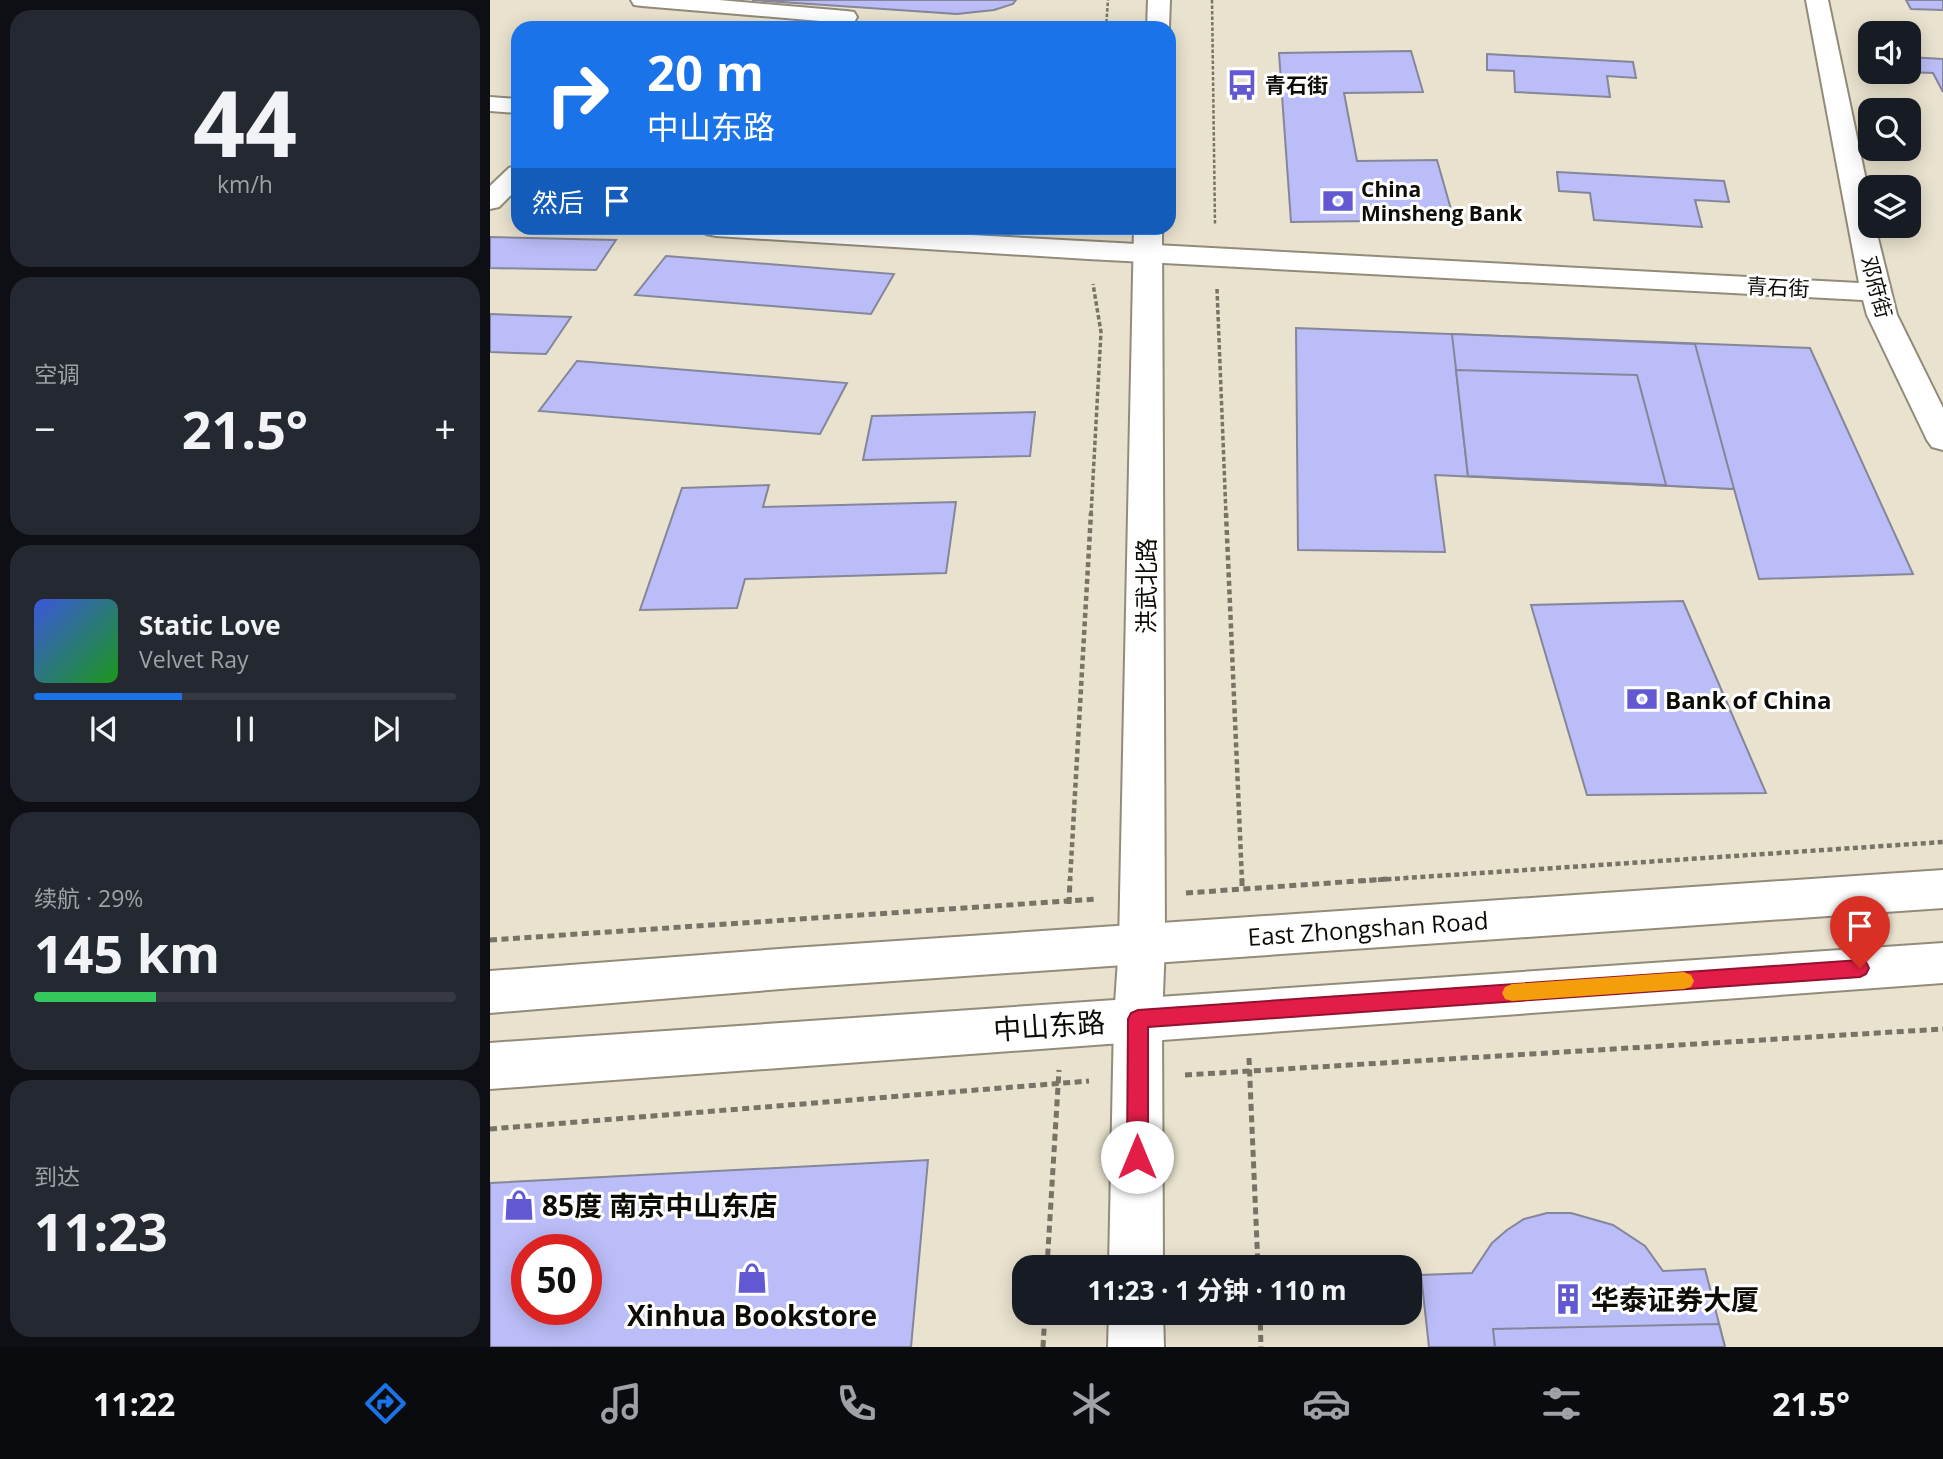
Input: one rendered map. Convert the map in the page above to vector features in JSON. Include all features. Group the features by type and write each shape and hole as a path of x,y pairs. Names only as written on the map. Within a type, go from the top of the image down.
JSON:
{"main road":[{"path":"642,0 846,17 844,21"},
{"path":"1158,21 1159,0"},
{"name":"邓府街","path":"1818,0 1875,292 1882,315 1943,440"},
{"path":"490,104 511,106"},
{"path":"496,210 511,185"},
{"name":"青石街","path":"829,235 1088,251 1147,241 1216,257 1875,292"},
{"name":"洪武北路","path":"1136,1255 1138,1019 1142,944 1147,241"},
{"name":"East Zhongshan Road","path":"1142,944 1943,889"},
{"path":"490,992 1142,944"},
{"name":"中山东路","path":"490,1066 1943,963"},
{"path":"1136,1325 1136,1347"}],"path":[{"path":"1106,21 1108,0"},
{"path":"1212,0 1216,257 1243,902"},
{"path":"1068,914 1101,332 1088,251"},
{"path":"1176,893 1943,842"},
{"path":"490,940 1109,898"},
{"path":"1181,1075 1943,1029"},
{"path":"1249,1045 1258,1255"},
{"path":"1048,1255 1059,1057"},
{"path":"490,1129 1099,1080"},
{"path":"1043,1347 1044,1325"},
{"path":"1260,1325 1261,1347"}],"building":[{"path":"752,0 1016,0 1013,4 994,10 957,14"},
{"path":"1906,0 1943,0 1943,10 1911,9"},
{"path":"1411,51 1423,92 1344,93 1357,161 1437,160 1454,220 1291,222 1279,53"},
{"path":"1487,54 1633,62 1636,78 1607,76 1610,97 1515,92 1514,71 1487,70"},
{"path":"1921,58 1943,59 1943,92 1933,73 1921,73"},
{"path":"1557,172 1724,181 1729,202 1695,200 1702,227 1594,220 1590,193 1559,191"},
{"path":"490,237 616,240 596,270 490,268"},
{"path":"666,256 894,274 871,314 635,295"},
{"path":"490,314 571,317 546,354 490,352"},
{"path":"1296,328 1810,348 1913,574 1759,579 1734,489 1435,475 1445,552 1298,550"},
{"path":"1452,334 1695,344 1734,489 1468,476"},
{"path":"577,361 847,383 820,434 539,411"},
{"path":"1456,370 1637,375 1666,485 1468,476"},
{"path":"1035,412 1030,456 863,460 872,416"},
{"path":"769,485 763,507 956,502 946,573 745,579 737,608 640,610 682,488"},
{"name":"Bank of China","path":"1683,601 1766,793 1587,795 1531,605"},
{"name":"Xinhua Bookstore","path":"928,1160 911,1347 490,1347 490,1183"},
{"name":"华泰证券大厦","path":"1547,1213 1571,1213 1613,1225 1645,1246 1663,1271 1705,1269 1725,1347 1429,1347 1422,1275 1472,1273 1492,1243 1524,1219"},
{"path":"1719,1324 1725,1347 1495,1347 1493,1329"}],"slow traffic":[{"path":"1512,993 1684,981"}],"place":[{"name":"青石街","path":"1242,85"},
{"name":"China Minsheng Bank","path":"1338,201"},
{"name":"Bank of China","path":"1642,699"},
{"name":"85度 南京中山东店","path":"519,1205"},
{"name":"Xinhua Bookstore","path":"752,1278"},
{"name":"华泰证券大厦","path":"1568,1299"}],"route":[{"path":"1137,1157 1138,1019 1860,968"}]}
